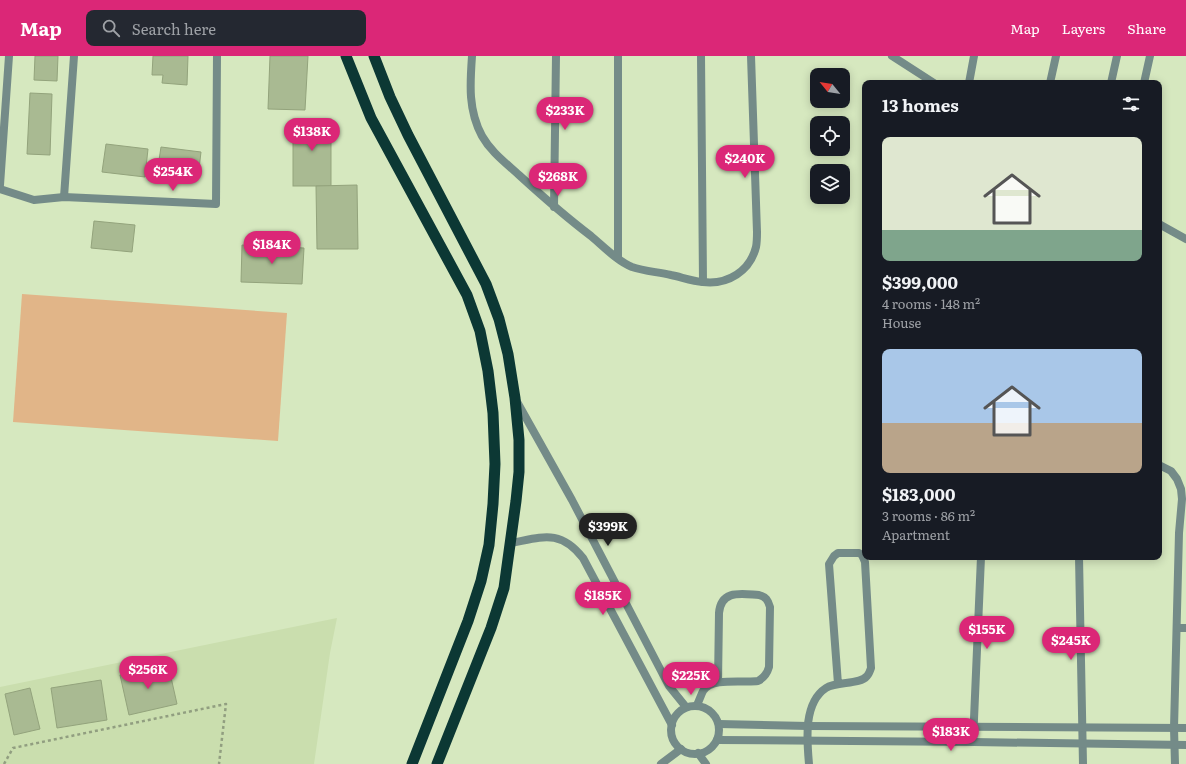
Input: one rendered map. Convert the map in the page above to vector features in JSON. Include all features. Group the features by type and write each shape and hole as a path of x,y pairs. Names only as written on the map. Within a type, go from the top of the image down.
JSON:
{"highway":[{"path":"346,56 371,118 467,294 483,344 494,414 495,464 493,504 489,545 481,581 468,621 412,764"},
{"path":"374,56 390,97 408,135 486,284 499,319 508,354 515,398 519,440 519,472 504,588 491,628 437,764"}],"street":[{"path":"0,186 9,56"},
{"path":"64,197 74,56"},
{"path":"0,189 34,200 64,197 216,204 217,56"},
{"path":"472,56 470,94 471,109 482,136 501,159 554,207 618,258 632,266 703,282 717,282 731,278 743,270 752,259 756,246 757,224 751,56"},
{"path":"554,207 556,56"},
{"path":"618,56 618,258"},
{"path":"701,56 703,282"},
{"path":"892,56 929,80"},
{"path":"970,80 974,56"},
{"path":"1051,80 1056,56"},
{"path":"1112,80 1117,56"},
{"path":"1145,80 1150,56"},
{"path":"1162,226 1186,239"},
{"path":"515,398 572,500 669,686 686,708"},
{"path":"1162,466 1171,471 1177,479 1181,489 1182,499 1174,728 1175,764"},
{"path":"511,543 542,537 556,537 566,541 576,549 583,558 672,724"},
{"path":"838,684 829,564 834,556 838,554 856,553 862,556"},
{"path":"809,764 807,741 809,717 811,709 820,694 826,688 838,684 862,680 867,677 871,668 864,560"},
{"path":"973,742 981,560"},
{"path":"1079,560 1083,764"},
{"path":"698,706 703,690 709,685 718,682 758,681 763,679 767,673 769,667 770,607 767,599 763,596 733,594 722,601 719,613 718,682"},
{"path":"1177,628 1186,628"},
{"path":"698,706 705,707 716,717 719,724 719,732 717,740 712,747 698,754 692,754 680,749 673,738 671,731 672,724 677,714 686,708 698,706"},
{"path":"719,724 808,726 1186,728"},
{"path":"717,740 1186,745"},
{"path":"662,764 680,749"},
{"path":"698,754 706,764"}],"path":[{"path":"4,764 13,748 226,704 219,764"}],"shaded area":[{"path":"22,294 287,313 278,441 13,422"},
{"path":"337,618 330,653 314,764 0,764 0,687"}],"building":[{"path":"35,56 58,56 57,81 34,80"},
{"path":"153,56 188,56 187,85 162,83 163,75 152,75"},
{"path":"270,56 308,56 305,110 268,109"},
{"path":"30,93 52,94 50,155 27,154"},
{"path":"293,119 331,119 331,186 293,186"},
{"path":"106,144 148,149 145,177 102,172"},
{"path":"161,147 201,152 198,177 157,173"},
{"path":"357,185 358,249 317,249 316,186"},
{"path":"94,221 135,225 132,252 91,248"},
{"path":"242,245 304,248 302,284 241,282"},
{"path":"168,664 177,704 129,715 120,675"},
{"path":"101,680 107,720 57,728 51,688"},
{"path":"30,688 40,729 14,735 5,694"}]}
